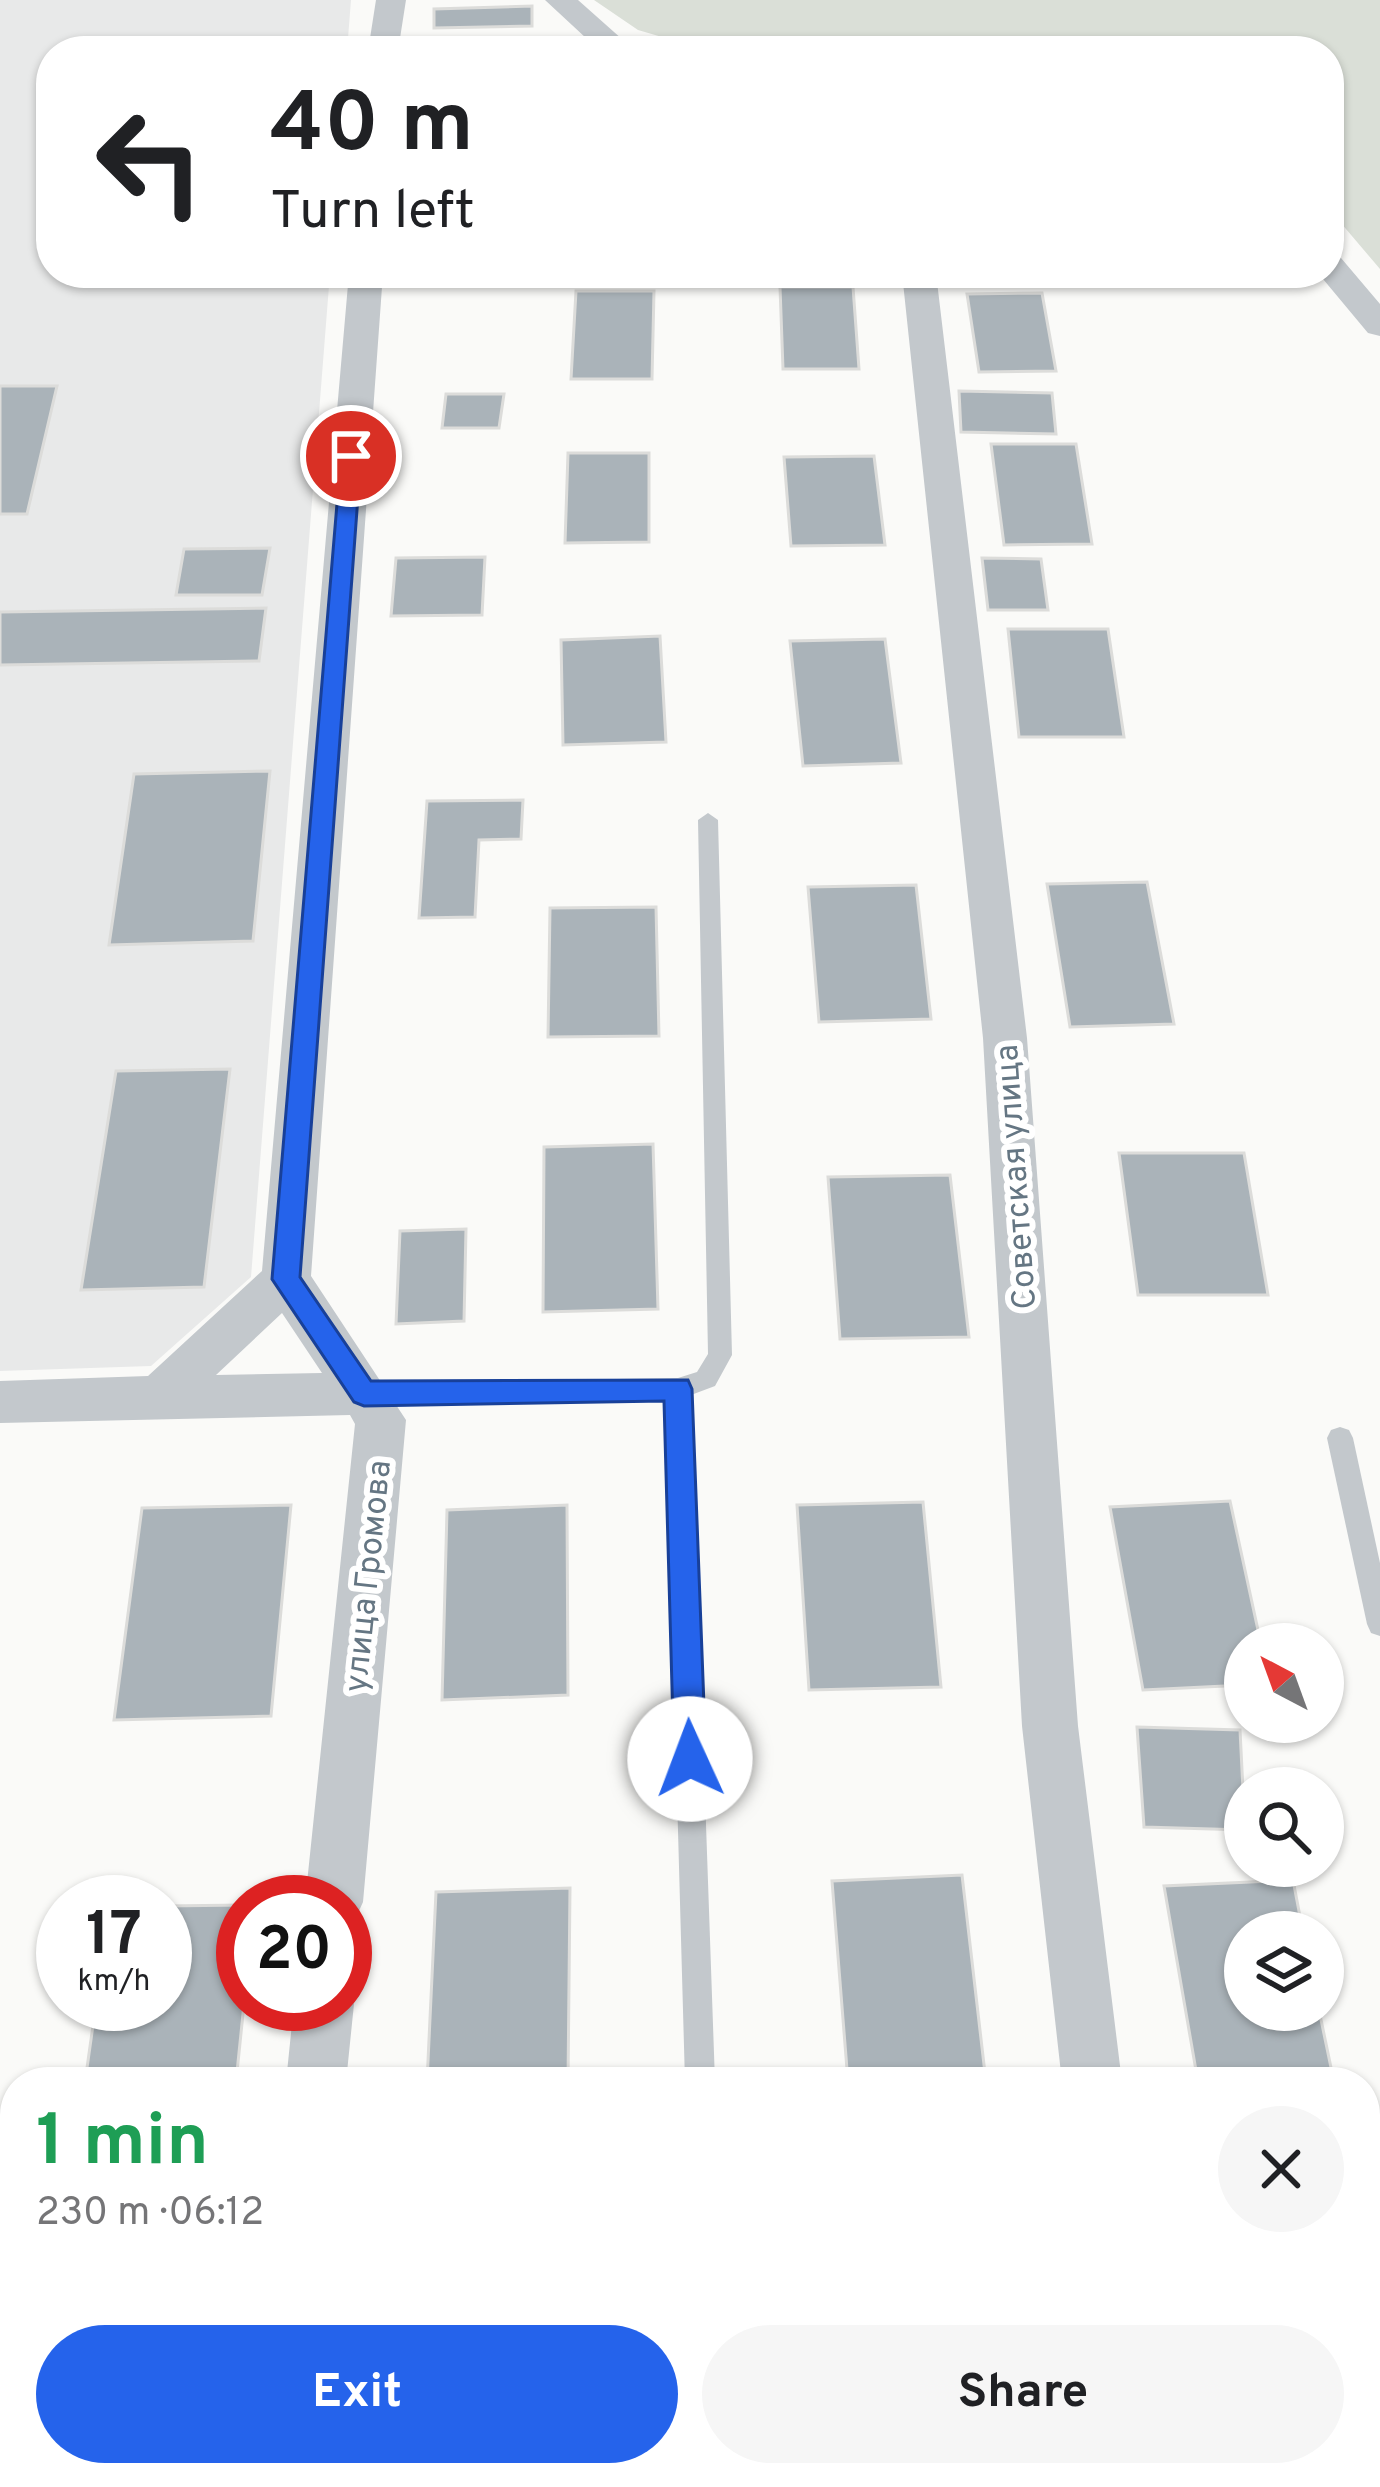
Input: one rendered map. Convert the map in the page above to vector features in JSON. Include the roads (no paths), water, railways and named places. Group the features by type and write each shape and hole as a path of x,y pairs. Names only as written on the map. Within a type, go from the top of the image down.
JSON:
{"street":[{"path":"385,36 391,0"},
{"path":"560,0 601,36"},
{"path":"1344,283 1380,326"},
{"path":"159,1397 286,1279 364,288"},
{"name":"Советская улица","path":"921,288 1005,1038 1050,1726 1090,2067"},
{"name":"улица Громова","path":"286,1279 381,1420 337,1875"},
{"path":"0,1402 364,1394"},
{"path":"318,2067 321,2031"}],"lane":[{"path":"364,1394 678,1389 706,1379 720,1354 708,820"},
{"path":"678,1389 700,2067"},
{"path":"1340,1438 1380,1624"}]}
